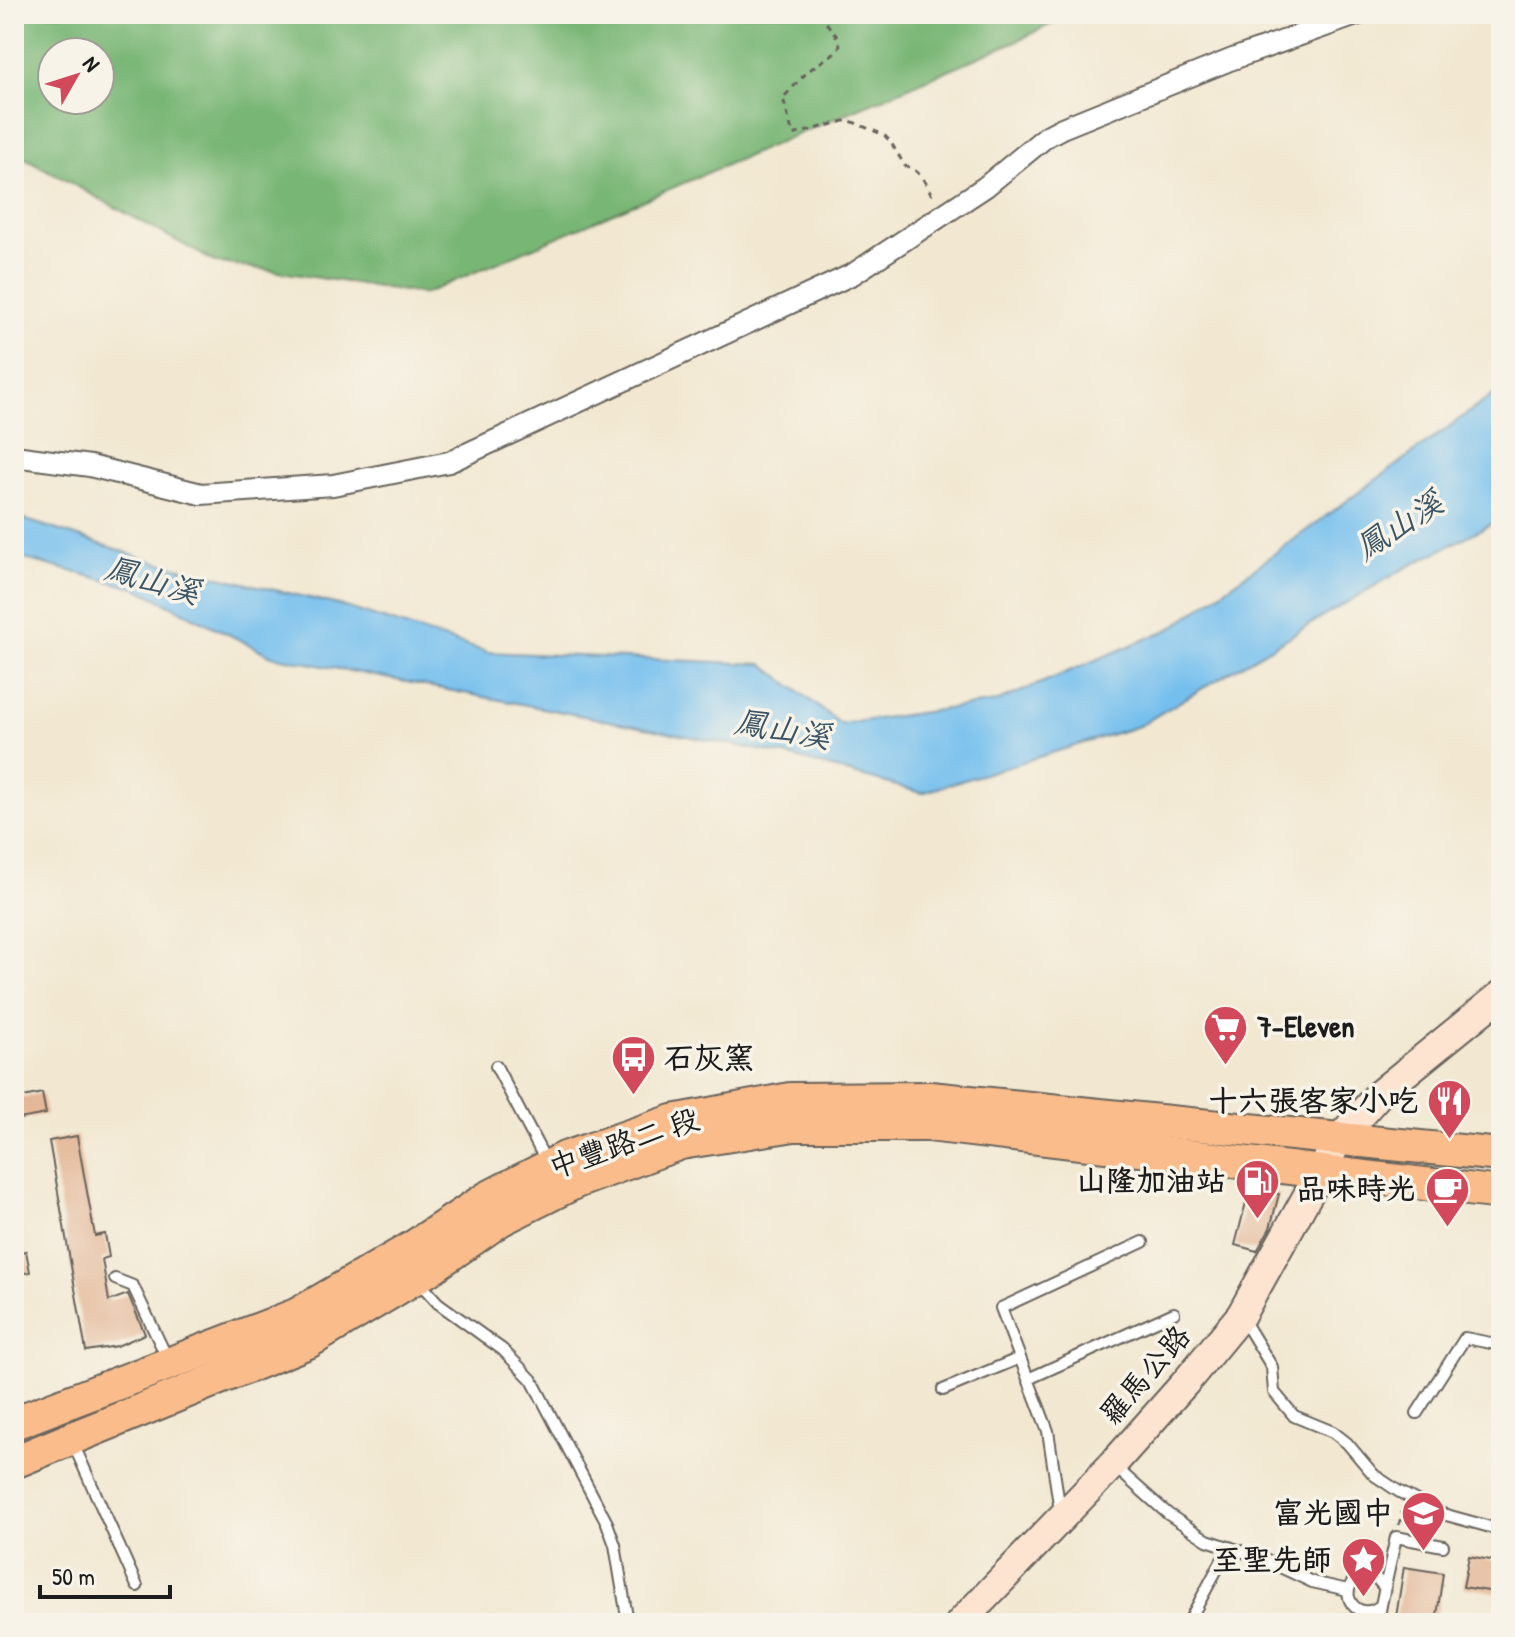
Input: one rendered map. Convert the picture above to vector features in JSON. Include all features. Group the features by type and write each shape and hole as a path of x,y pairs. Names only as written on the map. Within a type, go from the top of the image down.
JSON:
{"main road":[{"name":"羅馬公路","path":"960,1623 1113,1464 1241,1315 1339,1139 1378,1095 1501,995"},
{"name":"中豐路二 段","path":"14,1423 404,1273 655,1140 673,1121 790,1099 930,1098 1501,1155"},
{"name":"中豐路二 段","path":"14,1462 308,1342 404,1273 487,1198 549,1166 655,1140 681,1143 794,1125 928,1125 1501,1193"}],"street":[{"path":"14,456 90,466 201,494 333,485 449,462 853,274 985,187 1047,136 1062,128 1230,60 1359,14"}],"lane":[{"path":"496,1066 549,1166"},
{"path":"1061,1516 1048,1431 1001,1308 1143,1242"},
{"path":"404,1273 438,1303 503,1350 532,1380 607,1523 620,1571 628,1623"},
{"path":"115,1279 133,1286 169,1362"},
{"path":"1028,1379 1174,1313"},
{"path":"1241,1315 1272,1367 1274,1392 1294,1416 1333,1432 1347,1443 1374,1475 1406,1495 1439,1513 1501,1530"},
{"path":"1417,1413 1465,1338 1501,1345"},
{"path":"943,1390 1020,1358"},
{"path":"76,1436 76,1450 137,1586"},
{"path":"1113,1464 1168,1514 1207,1540 1259,1557 1312,1582 1348,1590"},
{"path":"1378,1623 1396,1537 1443,1546"},
{"path":"1188,1623 1229,1547"},
{"path":"1381,1605 1371,1612 1359,1611 1349,1602 1348,1590 1354,1580 1365,1575 1376,1578 1384,1587"}],"path":[{"path":"818,14 837,35 840,50 810,70 783,98 793,135 848,120 884,135 905,166 911,167 926,182 939,218"},
{"path":"1396,1537 1406,1495"}],"green space":[{"path":"14,14 1071,14 1021,39 424,294 215,262 14,152"}],"water":[{"name":"鳳山溪","path":"1501,389 1501,519 1400,571 1139,726 922,793 785,755 272,656 138,589 14,556 14,516 156,562 339,605 487,652 763,664 841,724 996,702 1172,628"}],"building":[{"path":"42,1093 46,1114 14,1120 14,1099"},
{"path":"77,1136 95,1236 105,1234 109,1257 102,1259 109,1301 128,1294 145,1334 117,1346 86,1351 49,1141"},
{"name":"山隆加油站","path":"1250,1187 1279,1194 1270,1228 1257,1251 1235,1245"},
{"path":"26,1251 30,1272 14,1275 14,1253"},
{"path":"1469,1556 1501,1562 1501,1593 1463,1587"},
{"path":"1404,1567 1443,1573 1436,1623 1395,1623"}],"place":[{"name":"7-Eleven","path":"1226,1066"},
{"name":"石灰窯","path":"633,1097"},
{"name":"十六張客家小吃","path":"1449,1140"},
{"name":"山隆加油站","path":"1257,1220"},
{"name":"品味時光","path":"1447,1228"},
{"name":"富光國中","path":"1424,1552"},
{"name":"至聖先師","path":"1363,1599"}]}
